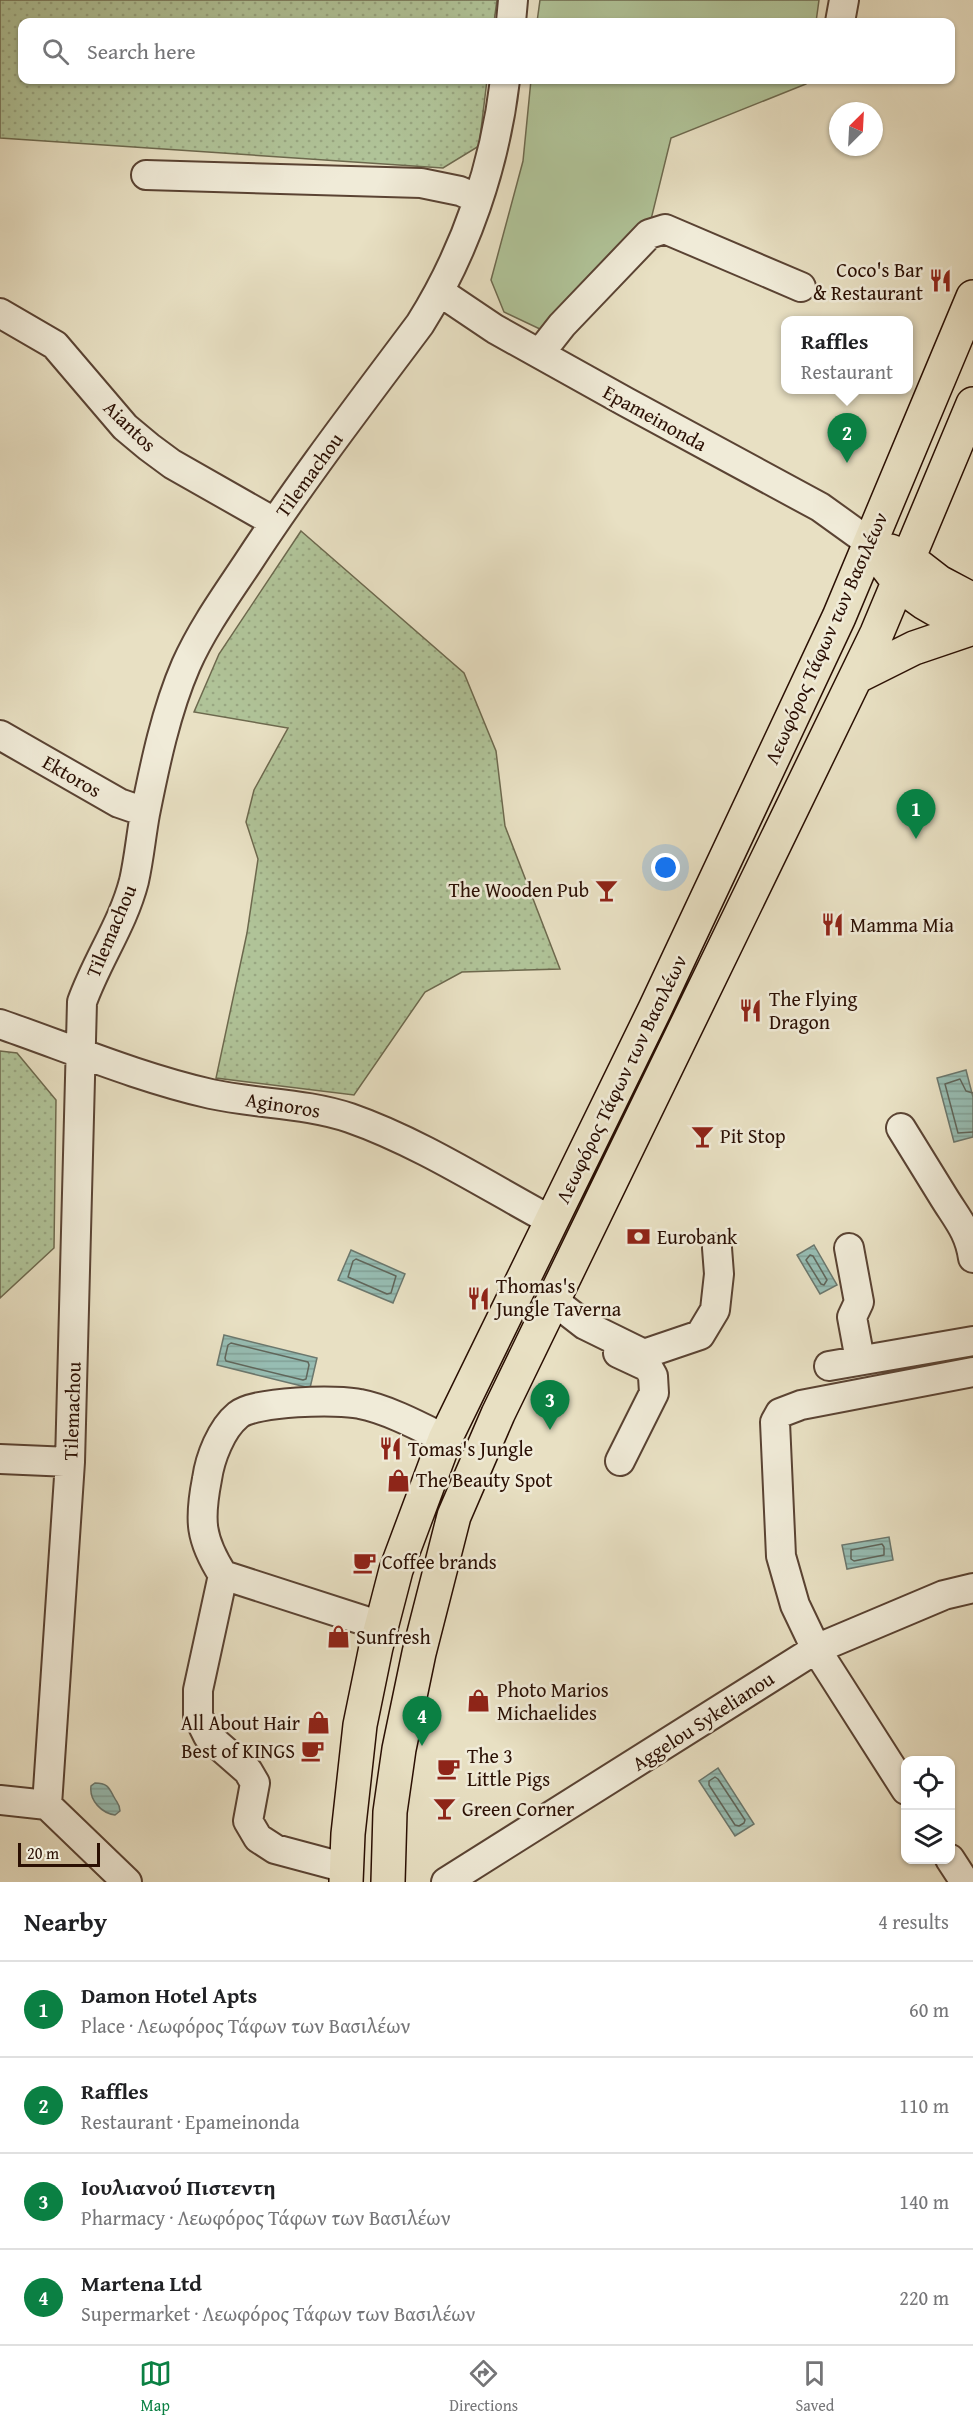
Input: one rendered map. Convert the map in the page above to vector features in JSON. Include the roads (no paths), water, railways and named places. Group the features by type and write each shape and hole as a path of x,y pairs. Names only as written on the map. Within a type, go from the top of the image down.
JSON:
{"main road":[{"name":"Λεωφόρος Τάφων των Βασιλέων","path":"346,1875 348,1834 360,1725 381,1626 410,1529 445,1439 716,880 834,627 973,297"},
{"name":"Λεωφόρος Τάφων των Βασιλέων","path":"388,1882 390,1812 399,1749 419,1653 454,1516 498,1414 856,677 973,404"},
{"path":"870,543 903,571 930,607 973,623"},
{"path":"903,571 939,582 973,600"},
{"path":"856,677 914,648 973,628"}],"street":[{"path":"511,18 513,0"},
{"path":"841,18 844,0"},
{"name":"Tilemachou","path":"48,1805 70,1462 83,1053 82,1002 92,975 129,900 135,879 145,813 174,697 187,664 203,631 274,522 420,324 440,292 478,199 496,138 504,84"},
{"path":"146,175 421,183 460,191 478,199"},
{"path":"540,353 562,325 649,234 665,229 801,287"},
{"name":"Epameinonda","path":"440,292 495,329 820,507 870,543"},
{"name":"Aiantos","path":"0,313 55,345 120,421 149,447 172,464 274,522"},
{"name":"Ektoros","path":"0,735 119,803 145,813"},
{"name":"Aginoros","path":"0,1024 173,1084 212,1094 326,1112 379,1129 552,1221"},
{"path":"902,1128 951,1210 964,1226 973,1258"},
{"path":"550,1310 644,1354 688,1340 700,1335 715,1310 719,1274 717,1248"},
{"path":"849,1248 859,1302 852,1317 860,1360"},
{"path":"550,1310 648,1367 653,1376 654,1394 620,1461"},
{"path":"829,1366 973,1341"},
{"path":"901,1782 816,1648 795,1605 781,1556 775,1422 780,1413 801,1405 973,1372"},
{"path":"381,1626 223,1575 208,1553 201,1512 209,1464 226,1430 240,1413 259,1407 307,1402 360,1404 417,1425 445,1439"},
{"path":"0,1459 70,1462"},
{"path":"223,1575 198,1690 198,1716 208,1736 248,1771 255,1783 248,1821 258,1838 275,1849 346,1875"},
{"name":"Aggelou Sykelianou","path":"447,1882 816,1648 944,1595 973,1588"},
{"path":"0,1800 48,1805 127,1882"},
{"path":"954,1864 965,1882"}],"water":[{"path":"966,1070 973,1097 973,1137 954,1142 937,1078"},
{"path":"814,1245 837,1285 820,1294 797,1255"},
{"path":"351,1250 405,1274 393,1303 338,1280"},
{"path":"224,1335 317,1358 310,1388 217,1365"},
{"path":"889,1537 893,1560 847,1569 842,1545"},
{"path":"718,1768 754,1824 735,1836 699,1781"},
{"path":"95,1783 105,1785 111,1791 120,1809 115,1815 101,1809 94,1801 91,1786"}],"place":[{"name":"Coco's Bar & Restaurant","path":"941,281"},
{"name":"Raffles","path":"847,463"},
{"name":"Damon Hotel Apts","path":"916,839"},
{"name":"The Wooden Pub","path":"607,890"},
{"name":"Mamma Mia","path":"832,925"},
{"name":"The Flying Dragon","path":"751,1010"},
{"name":"Pit Stop","path":"702,1136"},
{"name":"Eurobank","path":"639,1237"},
{"name":"Thomas's Jungle Taverna","path":"478,1298"},
{"name":"Ιουλιανού Πιστεντη","path":"550,1430"},
{"name":"Tomas's Jungle","path":"390,1449"},
{"name":"The Beauty Spot","path":"398,1480"},
{"name":"Coffee brands","path":"364,1562"},
{"name":"Sunfresh","path":"338,1637"},
{"name":"Photo Marios Michaelides","path":"479,1701"},
{"name":"All About Hair","path":"318,1723"},
{"name":"Martena Ltd","path":"422,1746"},
{"name":"Best of KINGS","path":"313,1751"},
{"name":"The 3 Little Pigs","path":"449,1768"},
{"name":"Green Corner","path":"444,1809"}]}
